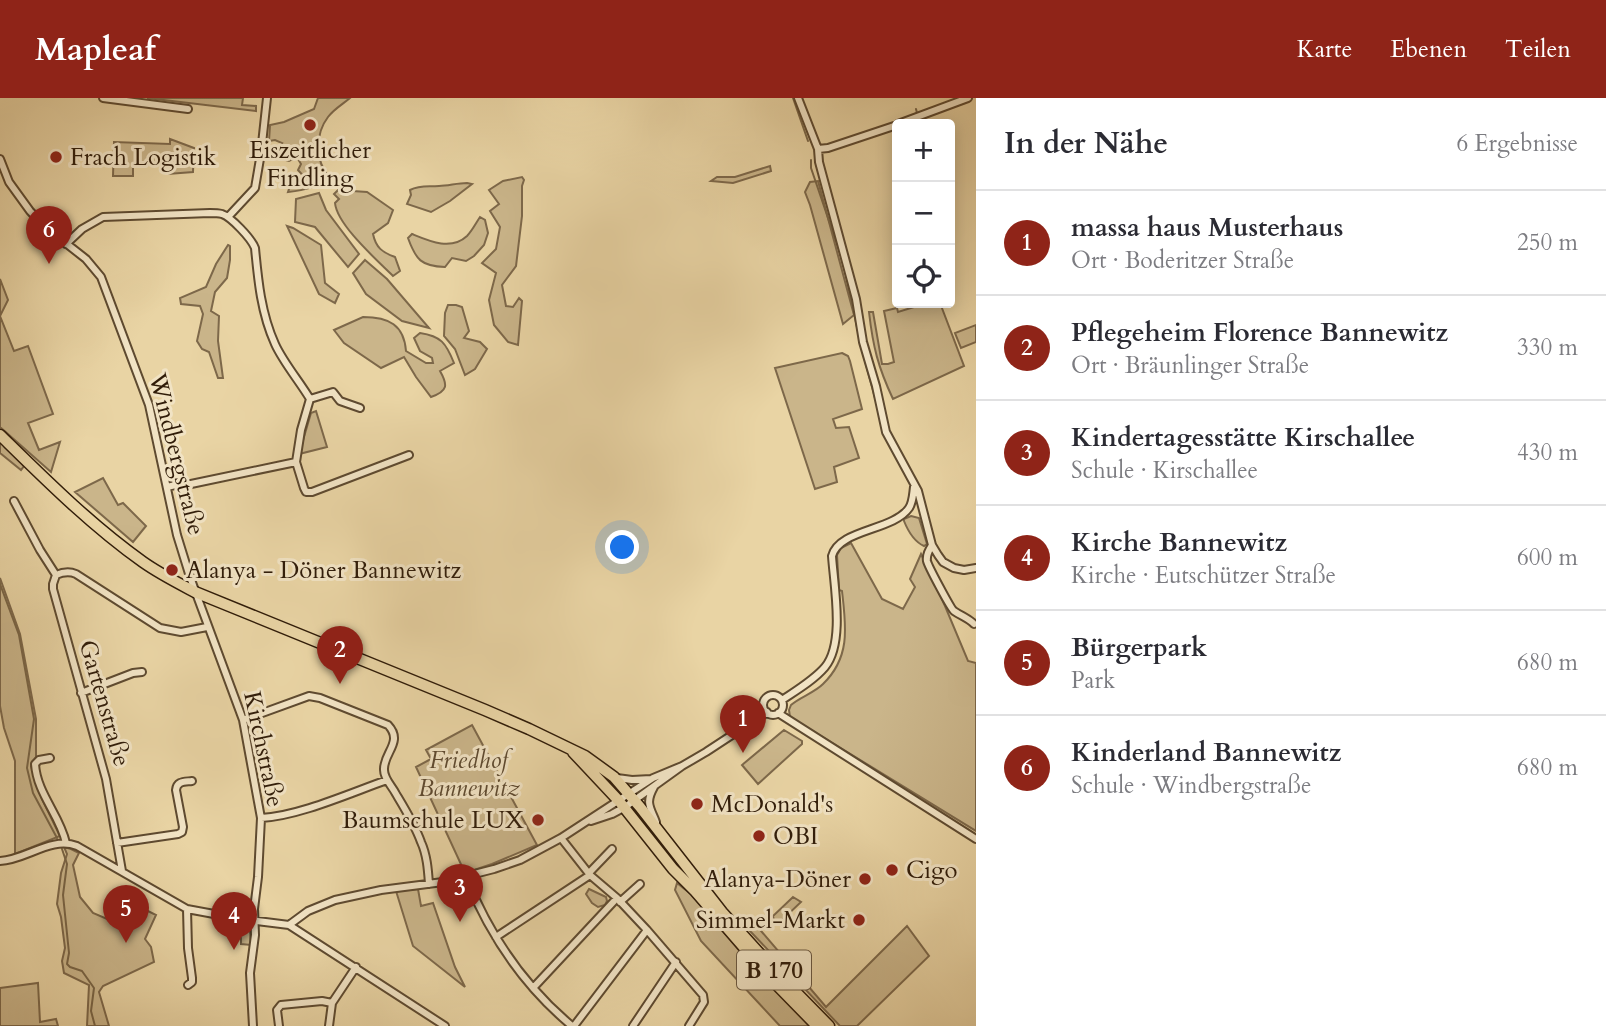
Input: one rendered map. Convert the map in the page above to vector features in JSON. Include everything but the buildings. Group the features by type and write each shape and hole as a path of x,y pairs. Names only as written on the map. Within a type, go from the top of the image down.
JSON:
{"main road":[{"name":"B 170","path":"0,435 104,532 144,563 195,592 485,710 585,756 614,777 722,912 829,1026"},
{"name":"B 170","path":"572,751 622,804 673,869 775,984 817,1026"}],"street":[{"path":"103,98 188,109"},
{"path":"228,217 255,188 267,98"},
{"path":"798,98 818,149 886,432 921,499 932,545 943,562 964,570 976,568"},
{"path":"911,119 968,98"},
{"path":"818,149 892,126"},
{"name":"Windbergstraße","path":"0,159 9,181 30,211 44,226 86,259 102,277 149,405 177,535 195,592"},
{"path":"66,244 82,229 103,217 218,213 228,217 253,242 265,317 276,346 310,400"},
{"path":"310,400 332,392 340,401 360,408"},
{"path":"310,400 300,430 296,462 306,492 409,455"},
{"path":"167,487 296,462"},
{"path":"907,511 914,485"},
{"name":"Gartenstraße","path":"15,501 56,575 53,589 106,779 122,872"},
{"path":"782,700 824,668 835,647 837,624 833,551 839,544 907,511 920,511 925,515"},
{"path":"932,545 927,561 946,598 953,611 974,624"},
{"path":"56,575 67,572 76,574 160,628 181,632 207,627"},
{"name":"Kirchstraße","path":"195,592 243,720 261,818 250,974 253,1026"},
{"path":"81,693 142,672"},
{"path":"778,713 783,707 782,700 777,695 766,698 763,705 767,712 778,713 976,839"},
{"path":"243,720 309,696 388,725 395,738 383,769 421,842 429,884"},
{"path":"289,925 308,911 335,900 466,877 520,860 594,816 622,804 767,712"},
{"path":"50,758 39,761 36,771 66,843"},
{"path":"614,777 654,782"},
{"path":"117,843 182,832 176,790 180,783 192,780"},
{"path":"261,818 299,810 387,780"},
{"path":"654,782 649,805 659,831"},
{"path":"561,838 589,874 648,930 704,995 704,1002 690,1026"},
{"path":"0,861 24,857 48,846 66,843 77,845 187,909 289,925 446,1026"},
{"path":"496,937 589,874 612,849"},
{"path":"466,877 482,914 496,937 533,988 573,1026 648,930"},
{"path":"533,988 619,900 640,884"},
{"path":"187,909 192,978 188,985"},
{"path":"633,1026 676,961"},
{"path":"329,1026 332,1003 356,967"},
{"path":"279,1026 277,1010 281,1005 322,1001 332,1003"}],"green space":[{"path":"147,98 243,98 242,105 256,106 256,111"},
{"path":"318,98 350,98 330,114 321,131 319,155 329,177 310,188 288,192 290,186 304,185 306,179 298,170 301,164 295,154 289,161 282,159 279,146 282,143 269,141 270,125 314,109"},
{"path":"170,139 194,148 193,172 168,174 167,164 133,165 133,176 113,176 114,142 170,144"},
{"path":"770,166 771,171 733,183 711,181 717,177 735,177"},
{"path":"522,177 522,216 516,266 502,285 506,306 513,307 519,298 522,301 518,345 508,342 494,325 489,300 496,273 482,263 496,249 500,227 490,211 499,204 489,190 503,181"},
{"path":"818,181 854,315 843,324 805,192 810,182"},
{"path":"472,184 431,212 407,204 410,190 414,188"},
{"path":"338,190 367,192 393,210 388,223 373,234 380,249 395,257 400,271 393,276 359,242 337,212 335,203 339,199 334,194"},
{"path":"319,193 326,210 359,254 348,267 315,227 295,222 296,199"},
{"path":"480,217 485,220 488,233 484,245 466,261 452,258 445,267 430,265 417,257 408,238 412,234 447,244 461,241"},
{"path":"287,226 321,245 325,283 339,294 335,303 319,294"},
{"path":"228,245 230,260 227,278 215,292 211,311 219,316 218,341 223,378 218,378 209,352 202,349 197,341 203,314 200,306 181,304 180,298 206,287"},
{"path":"365,260 387,279 429,328 402,321 366,294 353,273"},
{"path":"0,279 8,300 0,316"},
{"path":"448,305 462,307 469,331 464,338 480,342 487,349 475,369 465,375 455,349 444,336"},
{"path":"897,308 898,312 911,308 942,308 964,366 893,399 877,357 869,312 873,312 882,364 888,364 894,362 884,311"},
{"path":"0,316 14,351 28,346 53,414 28,423 39,450 60,442 51,472 0,427"},
{"path":"363,317 394,324 402,335 406,351 426,363 433,363 432,358 420,351 414,338 420,333 433,336 442,342 454,363 440,371 445,384 443,390 431,397 404,357 381,368 344,343 334,330"},
{"path":"976,325 976,342 961,348 955,333"},
{"path":"842,353 848,356 850,361 862,409 833,419 836,428 849,427 859,458 834,467 837,482 815,489 775,368"},
{"path":"316,411 327,447 299,454 311,413"},
{"path":"0,441 24,466 21,470 0,453"},
{"path":"103,478 118,505 123,503 146,526 133,542 75,492"},
{"path":"911,516 919,518 927,544 924,546 912,536 904,521"},
{"path":"851,543 882,599 903,609 915,587 910,579 921,554 968,661 976,663 976,831 790,717 791,705 823,684 832,674 842,652 845,616 842,591 839,590 837,555 841,548"},
{"path":"0,578 20,634 36,719 36,757 31,766 42,799 60,836 15,854 15,761 0,706"},
{"name":"Friedhof Bannewitz","path":"472,725 537,845 465,873 416,767 431,759 426,750"},
{"path":"784,730 802,741 802,744 758,784 742,765"},
{"path":"64,847 79,853 73,865 80,897 93,913 107,919 119,917 128,901 156,915 145,939 151,947 154,962 103,986 99,992 109,1026 87,1026 89,985 64,973 62,961 65,948 57,904 61,873 67,854"},
{"path":"677,883 692,895 810,1026 780,1026 701,941 675,890"},
{"path":"418,889 421,906 433,903 455,967 465,987 413,946 396,891"},
{"path":"589,889 606,897 605,905 598,907 592,903 586,894"},
{"path":"793,897 801,902 780,922 774,921 773,916"},
{"path":"236,924 250,931 251,945 241,944 241,938 234,937"},
{"path":"756,925 826,1007 907,926 929,956 857,1026 840,1026 750,931"},
{"path":"38,983 40,1022 56,1019 58,1026 0,1026 0,988"}],"waterway":[{"path":"793,98 808,141"},
{"path":"916,109 917,113"},
{"path":"811,160 811,168 843,262 860,341"},
{"path":"862,350 875,398"},
{"path":"0,584 19,635 34,719 27,768 33,793 57,838"},
{"path":"62,849 67,864 63,895 69,953 67,964 82,971 94,988 91,1011 95,1026"}],"place":[{"name":"Eiszeitlicher Findling","path":"310,125"},
{"name":"Frach Logistik","path":"56,157"},
{"name":"Kinderland Bannewitz","path":"49,264"},
{"name":"Alanya - Döner Bannewitz","path":"172,570"},
{"name":"Pflegeheim Florence Bannewitz","path":"340,684"},
{"name":"massa haus Musterhaus","path":"743,753"},
{"name":"McDonald's","path":"697,804"},
{"name":"Baumschule LUX","path":"538,820"},
{"name":"OBI","path":"759,836"},
{"name":"Cigo","path":"892,870"},
{"name":"Alanya-Döner","path":"865,879"},
{"name":"Simmel-Markt","path":"859,920"},
{"name":"Kindertagesstätte Kirschallee","path":"460,922"},
{"name":"Bürgerpark","path":"126,943"},
{"name":"Kirche Bannewitz","path":"234,950"}]}
